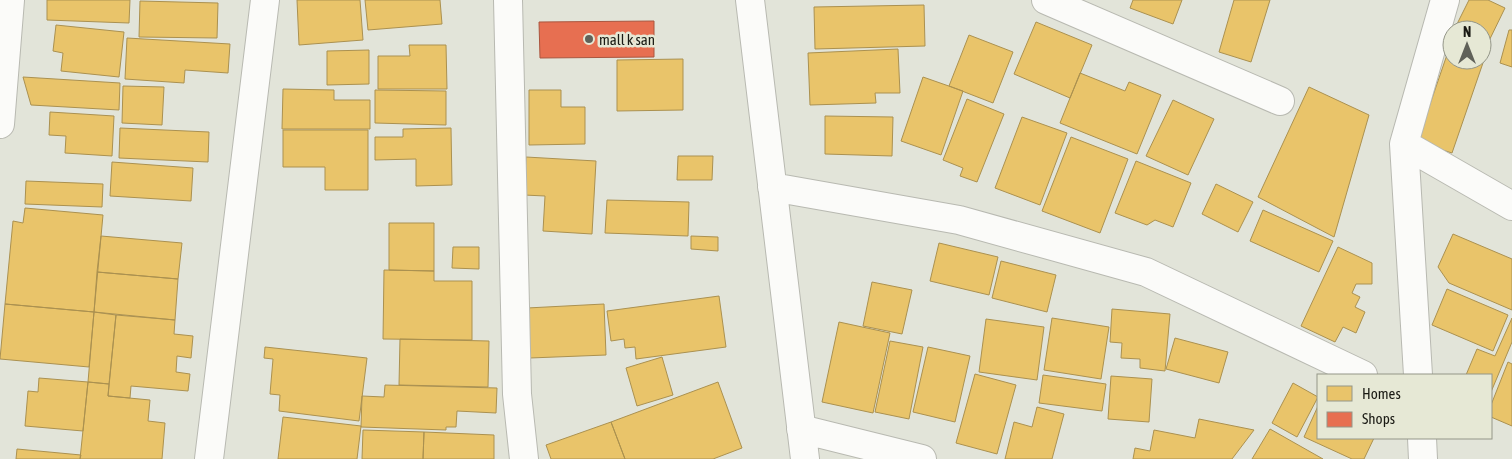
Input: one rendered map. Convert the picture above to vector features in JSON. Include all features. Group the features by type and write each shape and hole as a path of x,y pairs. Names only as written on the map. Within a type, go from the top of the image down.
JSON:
{"street":[{"path":"0,124 10,0"},
{"path":"209,459 265,0"},
{"path":"508,0 518,394 524,459"},
{"path":"750,0 805,459"},
{"path":"1046,0 1280,101"},
{"path":"1418,374 1404,144 1445,0"},
{"path":"1404,144 1512,206"},
{"path":"772,187 959,220 1146,272 1361,374"},
{"path":"801,429 922,459"},
{"path":"1422,439 1423,459"}],"building: Homes":[{"path":"47,0 130,0 129,23 47,20"},
{"path":"297,0 360,0 363,40 299,45"},
{"path":"365,0 440,0 442,24 368,30"},
{"path":"1133,0 1182,0 1173,24 1130,8"},
{"path":"1234,0 1270,0 1251,62 1219,52"},
{"path":"1469,0 1488,0 1505,8 1492,35 1492,20 1459,20"},
{"path":"140,1 218,3 217,38 139,37"},
{"path":"924,5 925,46 815,49 814,7"},
{"path":"1036,22 1092,45 1070,98 1014,74"},
{"path":"56,25 124,32 119,77 61,71 63,53 53,51"},
{"path":"1509,30 1512,30 1512,67 1500,63"},
{"path":"969,35 1013,52 993,103 949,86"},
{"path":"127,38 230,44 228,73 185,70 184,83 125,79"},
{"path":"409,45 446,45 447,89 378,89 378,56 410,56"},
{"path":"898,49 900,93 875,93 876,103 810,105 808,53"},
{"path":"369,50 369,84 327,85 327,51"},
{"path":"683,59 683,110 617,111 617,60"},
{"path":"1442,69 1481,70 1452,153 1417,142"},
{"path":"1080,73 1125,91 1129,82 1161,95 1137,154 1060,123"},
{"path":"23,77 120,83 119,110 31,105"},
{"path":"923,77 963,91 941,155 901,141"},
{"path":"123,86 164,87 162,125 122,123"},
{"path":"1309,87 1369,115 1334,237 1258,197"},
{"path":"283,89 334,90 334,100 370,100 370,129 282,129"},
{"path":"375,90 446,91 446,125 375,123"},
{"path":"529,90 561,90 561,107 585,107 585,144 529,145"},
{"path":"967,99 1004,114 977,182 960,176 963,168 943,160"},
{"path":"1173,100 1214,119 1188,175 1146,156"},
{"path":"50,112 114,116 112,156 65,153 66,136 49,135"},
{"path":"825,116 893,117 892,156 825,154"},
{"path":"1022,117 1067,133 1040,205 995,188"},
{"path":"120,128 209,132 208,162 119,158"},
{"path":"451,128 452,185 416,186 416,159 375,160 375,137 403,137 403,129"},
{"path":"283,130 368,130 368,190 325,190 325,167 283,167"},
{"path":"1071,137 1128,159 1100,233 1042,211"},
{"path":"678,156 713,156 712,180 677,180"},
{"path":"526,157 596,161 592,234 543,231 545,196 524,195"},
{"path":"1136,161 1191,183 1173,227 1155,220 1147,225 1115,213"},
{"path":"112,162 193,168 191,201 110,196"},
{"path":"26,181 103,184 102,207 25,204"},
{"path":"1216,184 1253,202 1238,232 1202,214"},
{"path":"607,200 689,202 688,236 605,233"},
{"path":"25,208 103,215 94,312 5,304 13,221 23,223"},
{"path":"1263,210 1333,241 1319,272 1250,241"},
{"path":"389,223 434,223 434,271 389,270"},
{"path":"1453,234 1512,259 1512,310 1449,283 1438,267"},
{"path":"101,236 182,243 178,279 97,272"},
{"path":"691,236 718,237 718,251 691,249"},
{"path":"939,243 998,257 989,295 930,281"},
{"path":"453,247 479,247 479,269 452,268"},
{"path":"1338,247 1372,263 1372,284 1356,284 1352,293 1360,297 1355,307 1365,312 1356,333 1343,327 1335,342 1301,326"},
{"path":"1001,261 1056,275 1047,312 992,298"},
{"path":"384,270 434,271 434,281 472,281 472,340 383,339"},
{"path":"97,272 178,279 175,320 94,312"},
{"path":"872,282 912,290 902,334 863,326"},
{"path":"1447,289 1508,315 1493,351 1432,325"},
{"path":"719,296 726,347 636,359 635,347 625,348 624,339 611,341 607,311"},
{"path":"5,304 94,312 89,367 0,359"},
{"path":"604,304 606,355 530,358 527,308"},
{"path":"1112,309 1170,314 1165,371 1140,368 1140,359 1121,358 1122,343 1110,342"},
{"path":"94,312 116,315 109,384 88,382"},
{"path":"116,315 175,320 174,334 193,336 191,358 177,356 176,372 190,374 188,391 131,386 130,398 108,396"},
{"path":"1052,318 1109,327 1101,379 1044,370"},
{"path":"1512,318 1512,342 1492,390 1492,374 1466,374 1477,349 1495,356"},
{"path":"986,319 1044,327 1037,380 979,372"},
{"path":"839,322 890,333 873,413 822,402"},
{"path":"1175,338 1228,352 1219,383 1166,369"},
{"path":"400,339 489,341 488,387 399,385"},
{"path":"890,341 923,347 909,419 875,412"},
{"path":"265,347 367,358 359,421 279,411 280,395 270,394 273,359 264,358"},
{"path":"928,347 970,356 955,422 913,412"},
{"path":"662,357 673,395 637,406 626,368"},
{"path":"1508,362 1512,364 1512,426 1492,417 1492,402"},
{"path":"975,374 1016,385 997,454 956,443"},
{"path":"1043,375 1106,384 1102,411 1039,403"},
{"path":"1111,376 1152,379 1149,422 1108,419"},
{"path":"39,378 88,382 83,431 25,426 28,391 38,392"},
{"path":"88,382 109,384 108,396 150,400 148,421 165,423 162,459 80,459"},
{"path":"718,382 742,448 713,459 625,459 611,422"},
{"path":"1293,383 1317,396 1297,437 1272,423"},
{"path":"385,385 497,388 496,413 457,411 456,427 446,427 446,430 361,427 362,396 384,397"},
{"path":"1037,407 1064,414 1052,459 1005,459 1014,422 1032,427"},
{"path":"1317,408 1317,439 1374,439 1364,459 1352,459 1304,437"},
{"path":"283,417 361,426 357,459 278,459"},
{"path":"1199,419 1254,430 1232,459 1133,459 1135,448 1150,451 1154,430 1195,438"},
{"path":"611,422 625,459 551,459 546,445"},
{"path":"1270,429 1323,459 1252,459"},
{"path":"363,430 424,432 423,459 362,459"},
{"path":"424,432 494,435 494,459 423,459"},
{"path":"17,449 81,455 80,459 16,459"}],"building: Shops":[{"path":"654,21 654,57 540,58 539,22"}],"place":[{"name":"mall k san","path":"589,39"}]}
